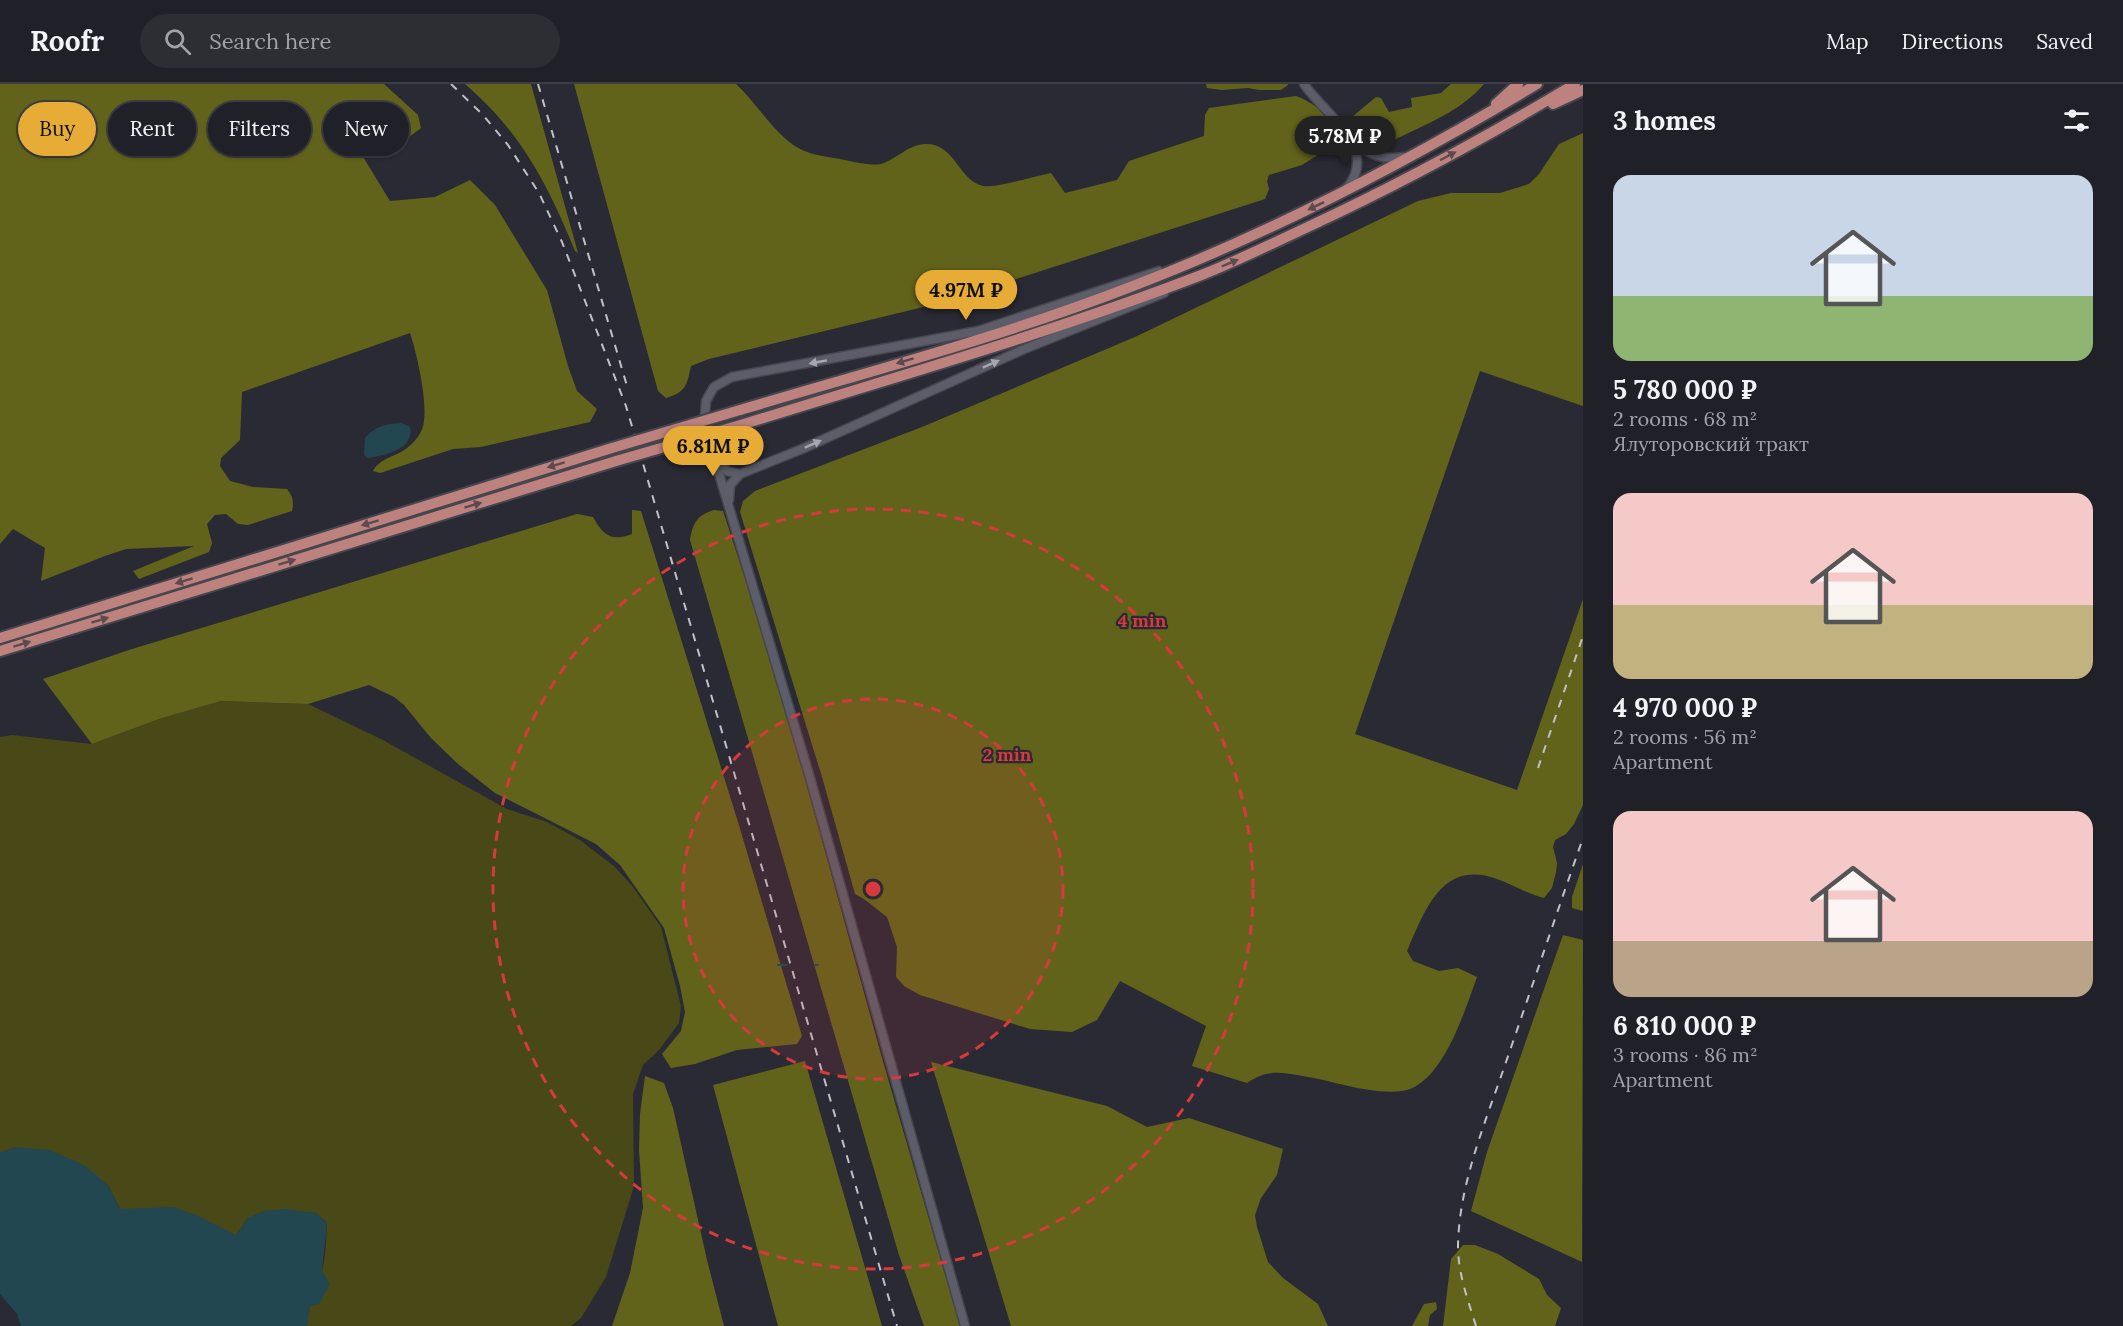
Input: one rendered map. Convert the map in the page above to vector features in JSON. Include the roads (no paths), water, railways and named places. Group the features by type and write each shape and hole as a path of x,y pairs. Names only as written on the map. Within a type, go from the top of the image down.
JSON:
{"main road":[{"path":"1486,114 1518,84"},
{"path":"0,638 612,448 1017,327 1133,286 1198,259 1369,180 1537,84"},
{"path":"1492,132 1533,113 1577,86"},
{"path":"0,651 616,461 1000,346 1203,274 1256,252 1377,194 1577,86"}],"street":[{"path":"1304,84 1352,142 1365,151 1384,159 1419,153"},
{"path":"1343,193 1353,181 1359,166 1352,142"},
{"path":"965,1326 810,778 711,447 705,415 706,401 714,387 732,377 978,331 1198,259"},
{"path":"736,530 728,491 740,474 802,449 1022,350 1150,300 1203,274"},
{"path":"711,447 723,468 740,474"}],"water":[{"path":"401,423 410,427 408,441 403,446 382,455 368,458 364,455 365,438 369,434 381,426"},
{"path":"16,1147 50,1150 84,1165 108,1185 120,1209 173,1207 196,1215 236,1235 248,1218 263,1211 284,1209 316,1213 327,1223 322,1271 330,1284 319,1304 310,1306 307,1326 21,1326 17,1314 0,1294 0,1153"}],"waterway":[{"path":"778,965 787,965"}],"railway":[{"path":"451,84 483,115 508,145 539,193 562,242 626,406 897,1326"},
{"path":"538,84 627,386"},
{"path":"1538,768 1583,636"},
{"path":"1476,1326 1464,1287 1458,1256 1460,1222 1468,1176 1583,838"}]}
